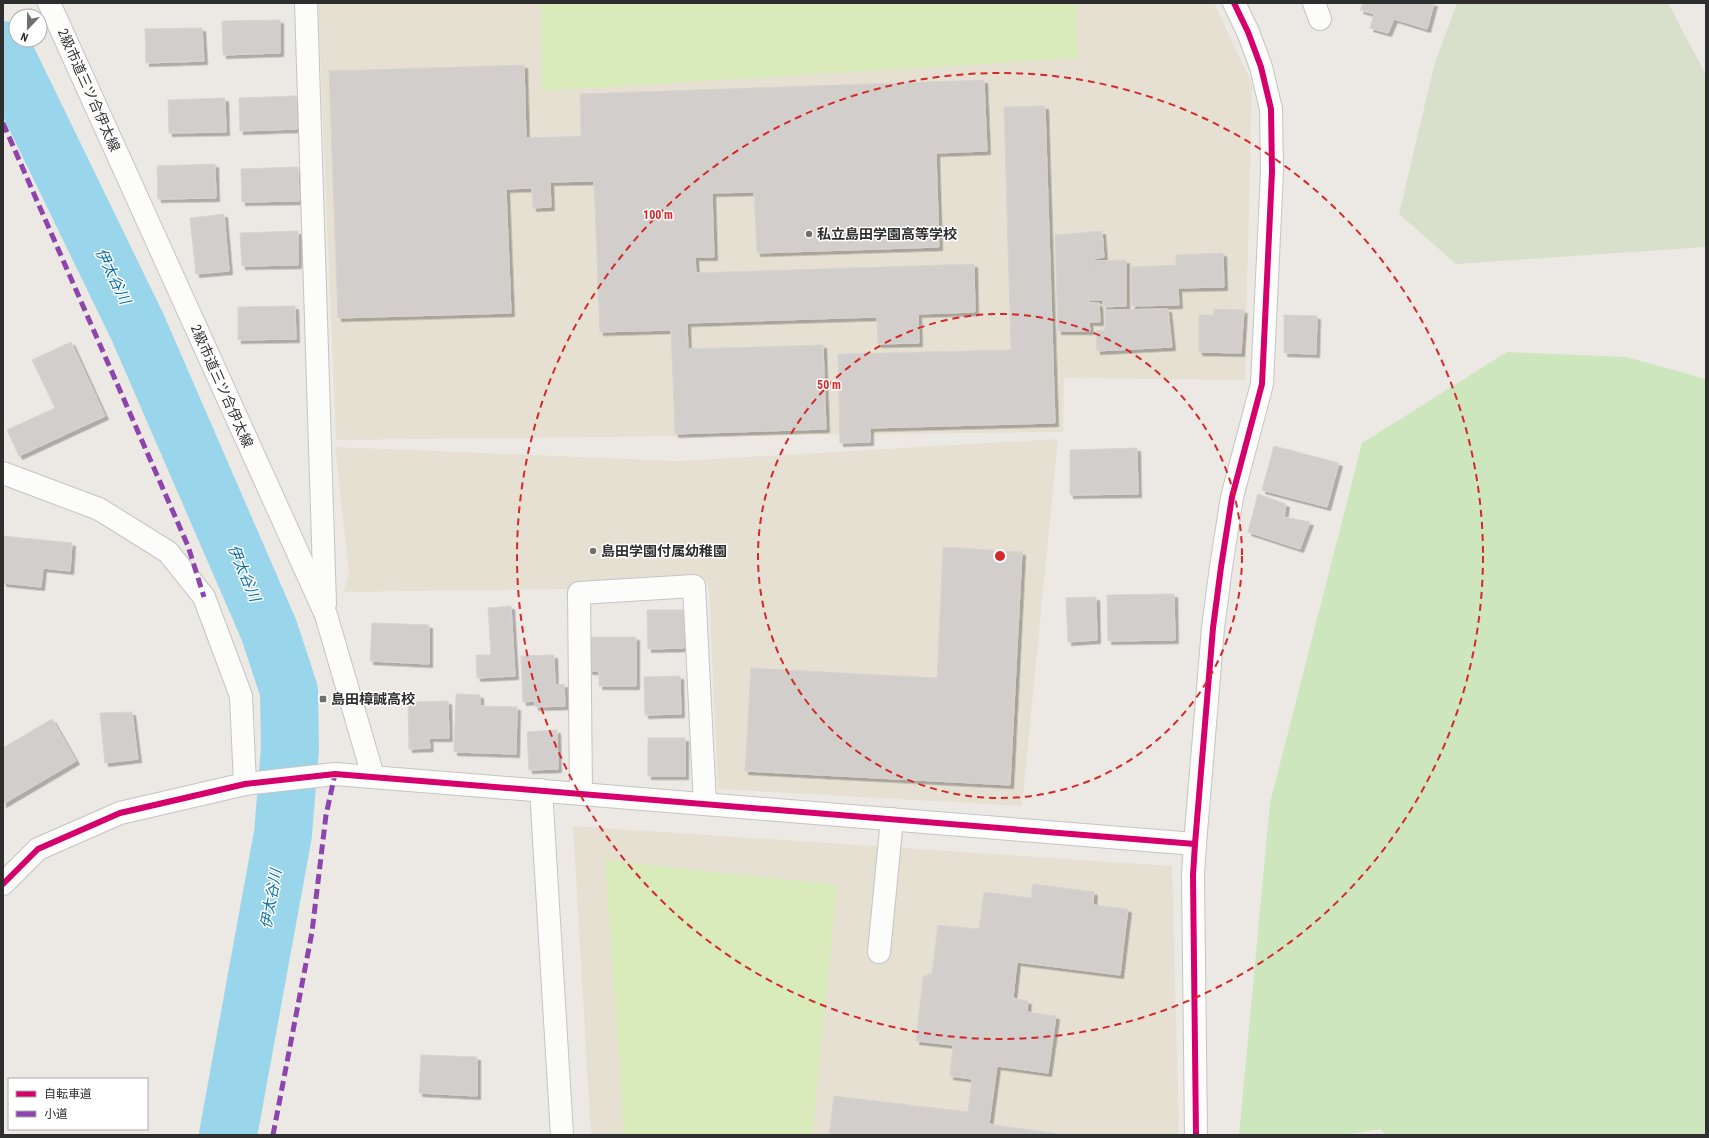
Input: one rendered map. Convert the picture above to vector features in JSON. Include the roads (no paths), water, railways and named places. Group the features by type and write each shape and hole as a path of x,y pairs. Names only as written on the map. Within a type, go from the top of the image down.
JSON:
{"street":[{"name":"2級市道三ツ合伊太線","path":"49,3 326,615 373,776"},
{"path":"306,3 326,615"},
{"path":"1196,1135 1193,875 1195,844 1213,628 1221,567 1232,497 1262,384 1272,172 1271,109 1261,67 1248,32 1234,3"},
{"path":"3,473 99,510 168,552 204,597 242,696 249,783"},
{"path":"581,793 579,593 694,586 705,804"},
{"path":"3,884 38,849 120,813 249,783 321,775 373,776 1195,844"},
{"path":"541,790 562,1135"},
{"path":"880,952 892,819"}],"waterway":[{"name":"伊太谷川","path":"3,50 138,328 269,630 289,691 290,748 283,834 228,1135"}],"place":[{"name":"私立島田学園高等学校","path":"809,234"},
{"name":"島田学園付属幼稚園","path":"593,551"},
{"name":"島田樟誠高校","path":"323,699"}]}
